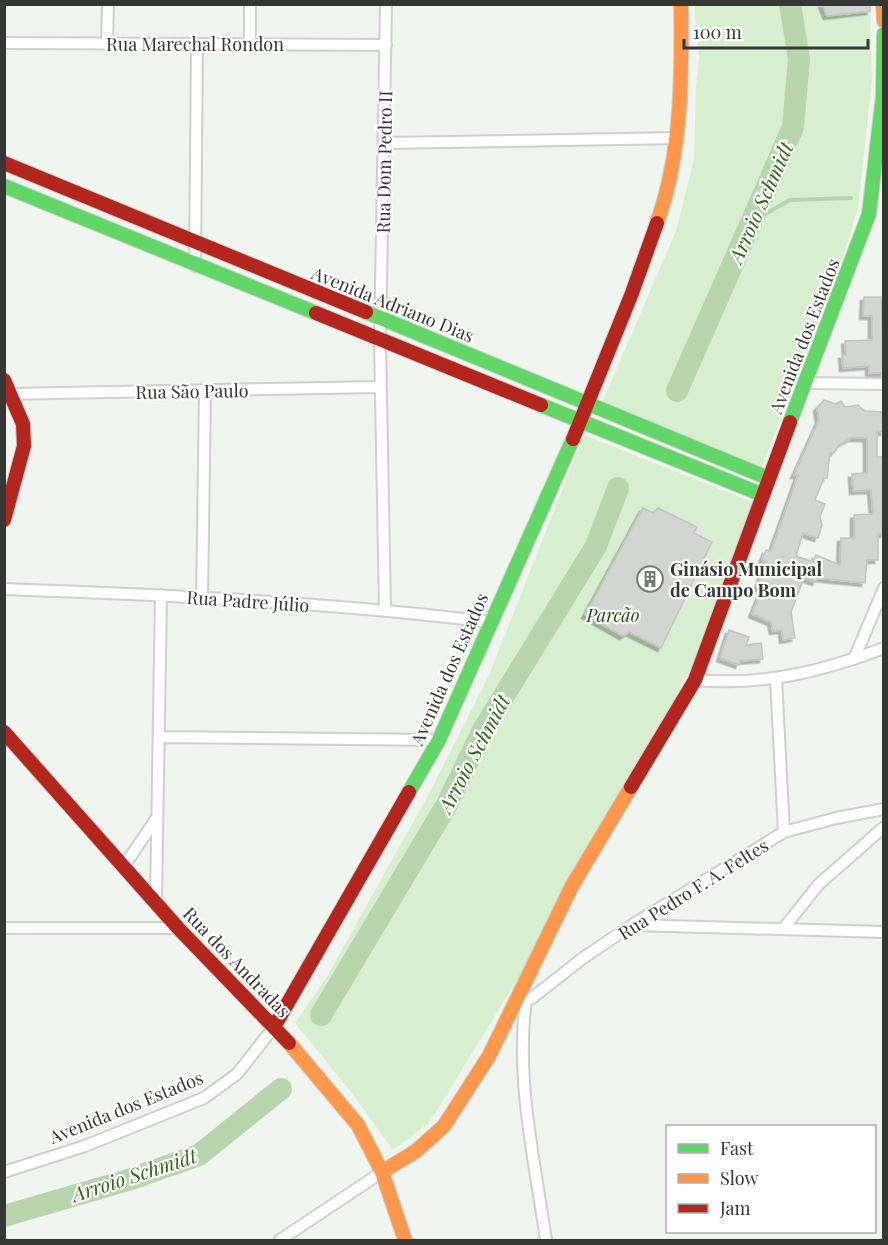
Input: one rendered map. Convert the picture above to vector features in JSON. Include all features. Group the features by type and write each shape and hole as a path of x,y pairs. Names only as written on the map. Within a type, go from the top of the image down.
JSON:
{"street":[{"path":"107,43 108,4"},
{"path":"250,4 250,44"},
{"path":"386,5 398,4"},
{"name":"Avenida dos Estados","path":"4,1172 85,1146 204,1098 237,1074 274,1027 439,740 580,422 632,293 667,195 678,138 682,56 681,4"},
{"path":"883,4 884,21"},
{"name":"Rua Dom Pedro II","path":"385,609 380,319 386,143 386,5"},
{"name":"Avenida dos Estados","path":"279,1240 416,1151 444,1126 489,1056 522,998 572,886 695,680 768,478 879,186 884,34"},
{"name":"Rua Marechal Rondon","path":"4,43 386,45"},
{"path":"195,266 197,44"},
{"path":"386,143 678,138"},
{"name":"Avenida Adriano Dias","path":"4,164 768,478"},
{"path":"4,186 195,266 763,495"},
{"path":"869,214 884,214"},
{"path":"4,380 8,394 23,424 24,446 4,520"},
{"path":"806,383 884,384"},
{"name":"Rua São Paulo","path":"8,394 380,387"},
{"path":"202,599 205,391"},
{"path":"854,659 862,634 884,588"},
{"name":"Rua Padre Júlio","path":"4,589 161,595 385,609 490,622"},
{"path":"156,900 161,595"},
{"path":"695,680 727,683 776,679 811,673 884,648"},
{"path":"776,679 784,832"},
{"name":"Rua dos Andradas","path":"4,732 156,900 178,928 274,1027 358,1125 382,1172 405,1240"},
{"path":"159,737 439,740"},
{"name":"Rua Pedro F. A. Feltes","path":"522,998 532,998 583,958 632,925 784,832 836,818 884,809"},
{"path":"124,866 157,819"},
{"path":"783,929 819,884 884,827"},
{"path":"632,925 884,932"},
{"path":"4,928 178,928"},
{"path":"522,998 528,1114 546,1240"}],"green space":[{"path":"694,5 870,5 872,80 858,208 837,276 762,467 602,403 676,231 694,159 699,56"},
{"name":"Parcão","path":"584,435 757,504 697,657 536,949 429,1123 393,1150 351,1092 295,1023 326,978 430,792 489,675"}],"building":[{"path":"822,4 870,4 870,11 827,16"},
{"path":"864,297 881,297 884,373 869,373 869,366 843,368 842,355 846,355 845,341 872,340 872,316 863,316"},
{"path":"824,400 836,404 841,401 845,407 858,405 865,411 884,412 884,432 877,431 877,457 884,457 884,534 878,534 878,560 867,560 865,583 817,578 816,582 804,578 791,612 795,638 783,640 782,630 773,631 771,622 752,614 762,589 757,587 766,562 762,560 766,550 771,551 798,475 794,475 819,420 817,408","holes":["851,438 867,438 867,473 852,474 853,491 871,490 873,514 854,515 854,538 841,538 840,565 816,555 813,562 796,556 803,533 818,538 822,525 820,517 825,504 815,500 824,478 827,478 830,453 834,453 839,445"]},
{"name":"Ginásio Municipal de Campo Bom","path":"643,508 653,513 658,508 697,527 694,533 712,542 661,648 629,632 623,636 585,615"},
{"path":"729,630 749,637 746,645 761,643 763,659 740,661 739,665 720,658"}],"waterway":[{"name":"Arroio Schmidt","path":"677,391 793,127 799,59 790,4"},
{"path":"751,222 790,200 851,198"},
{"name":"Arroio Schmidt","path":"321,1015 446,806 483,730 596,546 618,488"},
{"name":"Arroio Schmidt","path":"4,1216 128,1180 199,1155 281,1089"}],"traffic: fast":[{"path":"790,422 869,214 883,96 884,34"},
{"path":"4,186 316,313"},
{"path":"366,312 768,478"},
{"path":"541,405 763,495"},
{"path":"409,792 439,740 573,439"}],"traffic: slow":[{"path":"657,223 671,170 679,115 681,4"},
{"path":"883,4 884,21"},
{"path":"382,1172 416,1151 444,1126 489,1056 572,886 631,787"},
{"path":"289,1043 358,1125 382,1172 405,1240"}],"traffic: jam":[{"path":"4,163 366,312"},
{"path":"573,439 632,293 657,223"},
{"path":"316,313 541,405"},
{"path":"4,380 23,424 24,446 4,520"},
{"path":"631,787 695,680 790,422"},
{"path":"4,732 178,928 289,1043"},
{"path":"274,1027 409,792"}],"place":[{"name":"Ginásio Municipal de Campo Bom","path":"650,579"}]}
